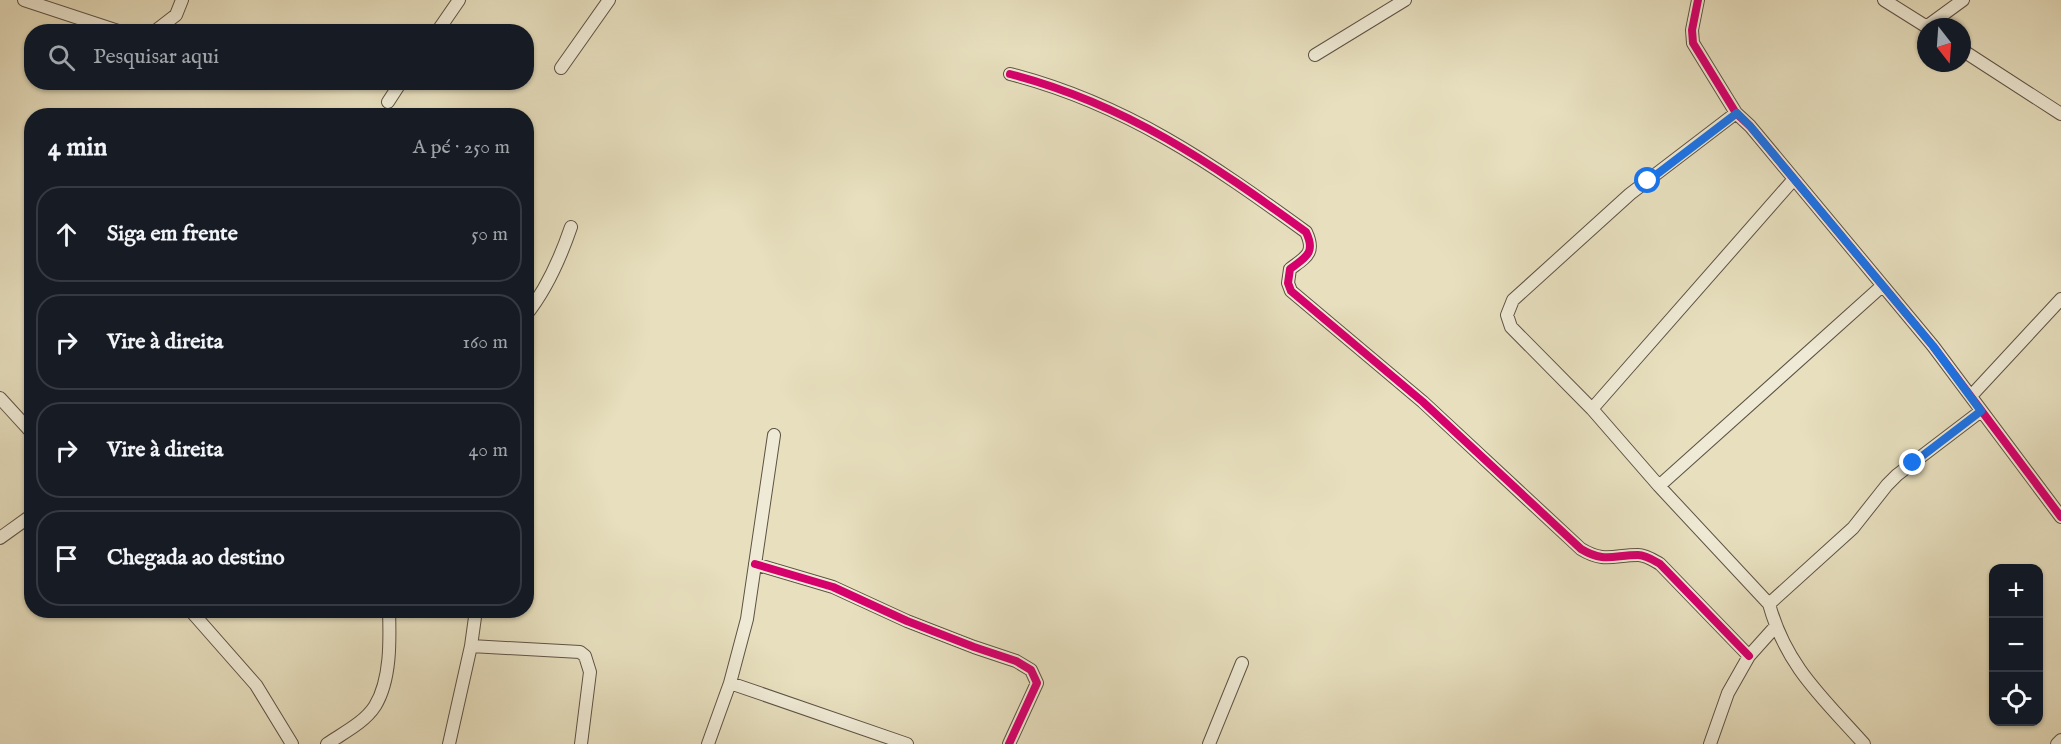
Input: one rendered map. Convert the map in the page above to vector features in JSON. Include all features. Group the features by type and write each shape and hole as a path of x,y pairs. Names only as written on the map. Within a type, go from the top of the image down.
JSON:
{"street":[{"path":"24,0 43,3 99,24"},
{"path":"164,24 176,15 182,0"},
{"path":"442,24 459,0"},
{"path":"561,68 609,0"},
{"path":"1315,56 1405,0"},
{"path":"1698,0 1692,30 1693,43 1737,113 1933,346 2061,517"},
{"path":"1884,0 1917,21"},
{"path":"1938,18 1963,0"},
{"path":"1971,56 2061,114"},
{"path":"1010,74 1091,100 1176,142 1306,232 1311,244 1309,253 1290,269 1288,283 1291,291 1423,402 1581,549 1590,555 1601,557 1622,558 1639,555 1660,564 1749,656"},
{"path":"388,102 396,90"},
{"path":"1737,113 1630,194 1513,300 1507,315 1511,327 1592,409 1659,486 1768,603 1775,627 1800,672 1864,744"},
{"path":"1592,409 1794,178"},
{"path":"534,305 554,272 572,227"},
{"path":"1659,486 1882,286"},
{"path":"1971,396 2061,299"},
{"path":"0,398 24,424"},
{"path":"1768,603 1852,528 1897,475 1981,411"},
{"path":"708,744 730,683 747,619 774,435"},
{"path":"0,538 24,521"},
{"path":"755,564 833,587 907,621 1016,661 1031,670 1037,683 1009,744"},
{"path":"197,618 256,685 292,744"},
{"path":"327,744 364,718 375,706 387,670 390,649 389,618"},
{"path":"449,744 471,646 475,618"},
{"path":"1710,744 1728,693 1749,656 1775,627"},
{"path":"471,646 580,652 585,656 590,672 581,744"},
{"path":"1209,744 1242,663"},
{"path":"730,683 907,744"},
{"path":"2057,744 2061,740"}],"cycle path":[{"path":"1698,0 1692,30 1693,43 1736,113 1750,126 1933,346 2061,517"},
{"path":"1010,74 1092,102 1166,138 1236,182 1306,232 1310,250 1305,258 1290,269 1288,283 1291,291 1423,402 1581,549 1603,557 1641,555 1660,564 1749,656"},
{"path":"755,564 833,587 907,621 1016,661 1031,670 1037,683 1009,744"}],"route":[{"path":"1648,181 1737,113 1750,126 1933,346 1981,411 1913,463"}]}
